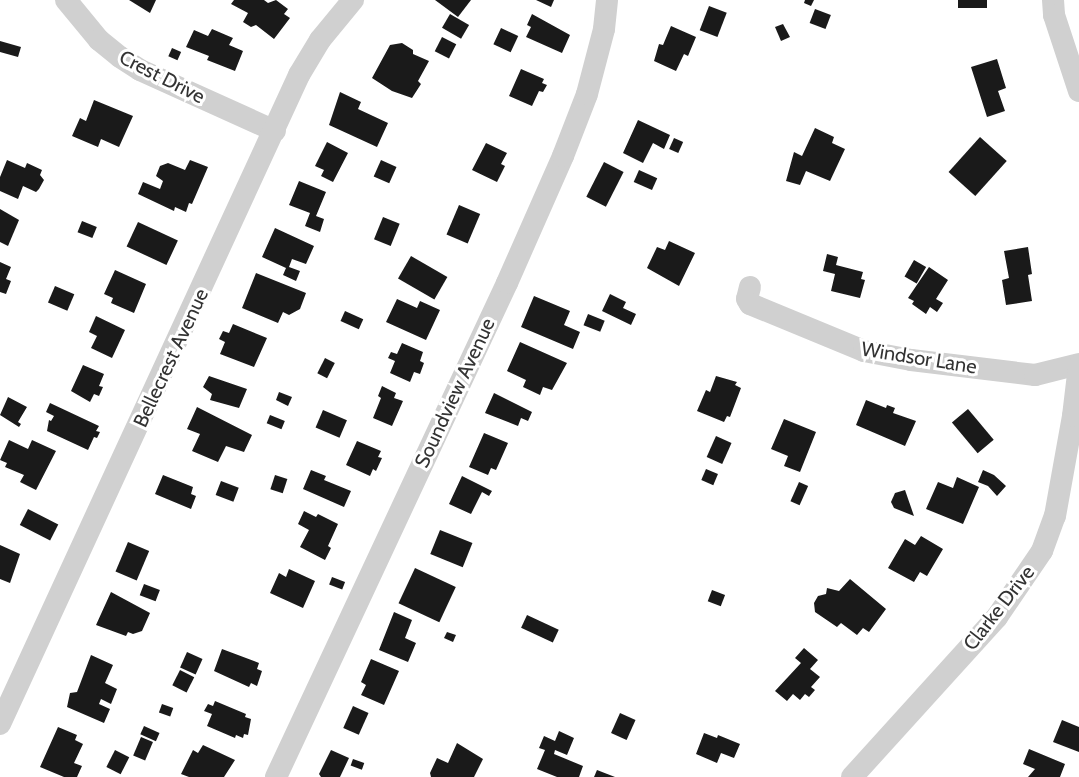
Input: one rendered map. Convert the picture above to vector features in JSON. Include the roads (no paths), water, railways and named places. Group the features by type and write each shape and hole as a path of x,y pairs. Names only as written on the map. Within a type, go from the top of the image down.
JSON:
{"street":[{"name":"Crest Drive","path":"66,0 99,40 140,70 275,131"},
{"name":"Bellecrest Avenue","path":"0,724 299,75 320,40 353,0"},
{"name":"Soundview Avenue","path":"276,777 507,283 563,156 587,94 604,29 607,0"},
{"path":"1053,0 1054,15 1079,91"},
{"name":"Windsor Lane","path":"750,286 747,299 750,304 864,351 911,360 1035,375 1079,365"},
{"name":"Clarke Drive","path":"852,777 997,617 1042,551 1055,516 1073,416 1079,365"}]}
